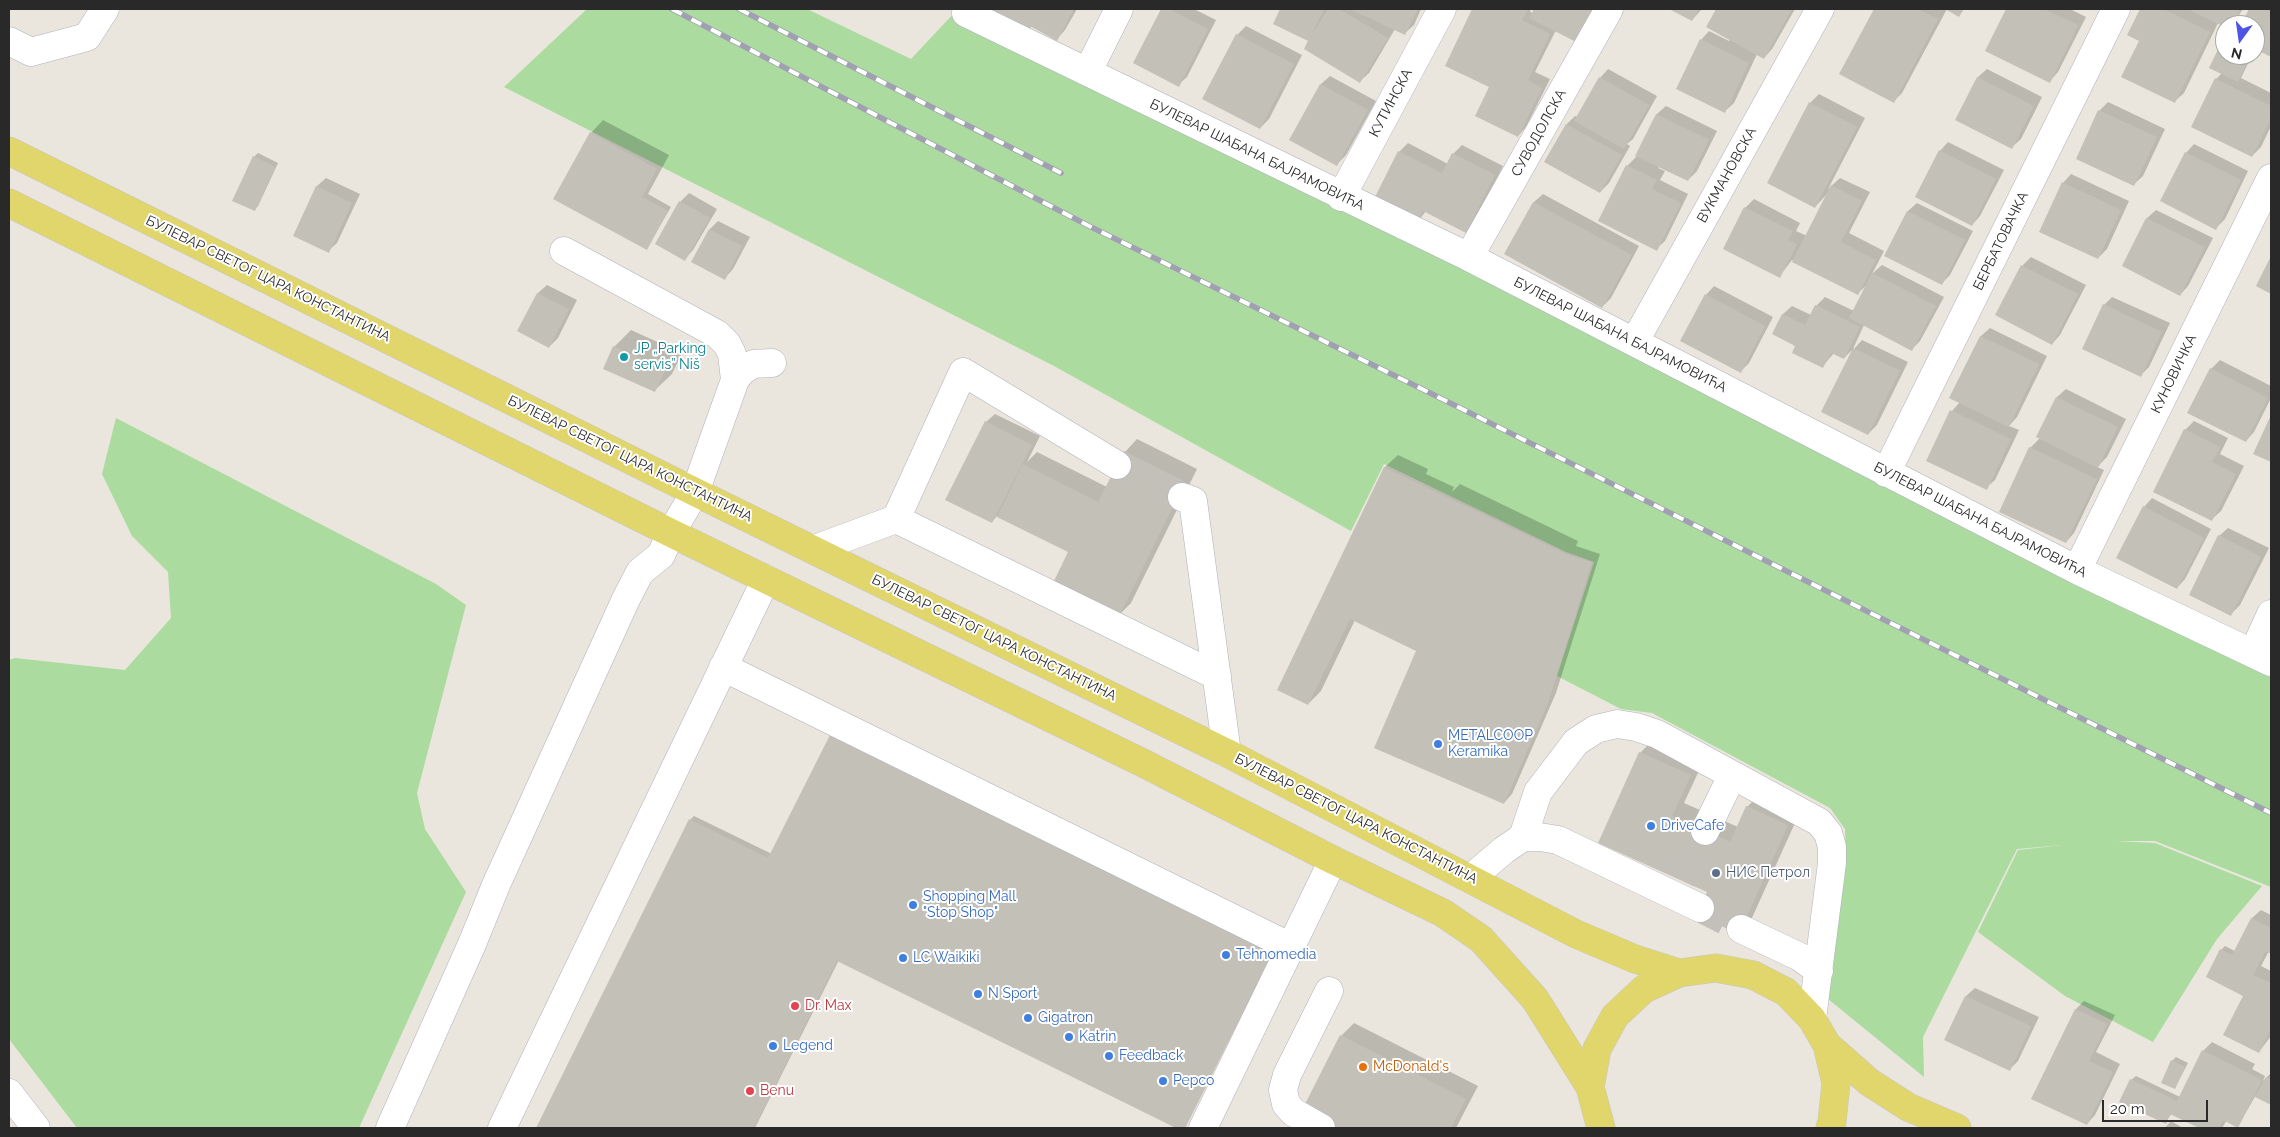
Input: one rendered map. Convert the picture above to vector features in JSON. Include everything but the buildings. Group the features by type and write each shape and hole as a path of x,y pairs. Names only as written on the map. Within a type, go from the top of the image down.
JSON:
{"main road":[{"name":"БУЛЕВАР СВЕТОГ ЦАРА КОНСТАНТИНА","path":"9,151 695,492 815,549 1227,753 1576,934 1635,960 1679,973 1716,968 1753,975 1786,992 1812,1019 1827,1045 1869,1082 1908,1108 1957,1128"},
{"path":"9,203 671,533 1143,763 1333,860 1443,913 1481,939 1541,1007 1590,1087 1601,1128"},
{"path":"1590,1087 1597,1049 1615,1016 1644,989 1679,973"},
{"path":"1827,1045 1836,1083 1830,1128"}],"street":[{"path":"9,41 30,52 87,37 105,9"},
{"path":"1088,71 1119,9"},
{"name":"КУТИНСКА","path":"1341,197 1442,9"},
{"name":"СУВОДОЛСКА","path":"1469,258 1609,9"},
{"name":"ВУКМАНОВСКА","path":"1635,341 1820,9"},
{"name":"БЕРБАТОВАЧКА","path":"1886,473 2116,9"},
{"name":"БУЛЕВАР ШАБАНА БАЈРАМОВИЋА","path":"966,13 1088,71 1635,341 2076,570 2262,657"},
{"name":"КУНОВИЧКА","path":"2076,570 2271,178"},
{"path":"564,251 717,334 727,344 732,354 735,380"},
{"path":"390,1128 472,944 496,885 626,599 640,572 661,555 671,533 695,492 735,380 742,370 753,364 772,364"},
{"path":"815,549 896,519 963,372 1117,465"},
{"path":"1182,497 1193,501 1227,753"},
{"path":"896,519 1217,676"},
{"path":"502,1128 766,579"},
{"path":"2262,657 2271,614"},
{"path":"723,668 1290,947"},
{"path":"1471,878 1504,850 1523,837 1538,792 1576,742 1596,729 1617,724 1636,727 1657,734 1819,822 1828,833 1832,847 1832,863 1812,1019"},
{"path":"1705,831 1732,776"},
{"path":"1523,837 1558,840 1678,888 1700,908"},
{"path":"1203,1128 1333,860"},
{"path":"1741,929 1800,957 1819,970"},
{"path":"1321,1128 1293,1112 1286,1104 1283,1090 1287,1075 1329,991"},
{"path":"9,1093 36,1128"}],"green space":[{"path":"587,9 807,9 911,59 956,11 2271,662 2271,887 2155,841 2116,841 2155,843 2262,886 2217,939 2153,1042 2065,996 1978,932 2018,850 2063,845 2017,849 1923,1037 1924,1077 1828,999 1846,856 1845,829 1830,808 1652,713 1621,709 1557,676 1594,562 1566,552 1384,464 1351,531 1054,366 504,87"},
{"path":"116,418 436,584 466,605 417,793 425,829 466,892 359,1128 77,1128 9,1039 9,660 15,658 125,670 171,618 168,572 132,536 102,474"}],"tunnel":[{"path":"1117,465 1182,497"},
{"path":"1681,880 1705,831"},
{"path":"1700,908 1741,929"}],"railway":[{"path":"672,9 1089,226 1424,390 2271,813"},
{"path":"739,9 1061,173"}],"place":[{"name":"JP „Parking servis” Niš","path":"624,357"},
{"name":"METALCOOP Keramika","path":"1438,744"},
{"name":"DriveCafe","path":"1651,826"},
{"name":"НИС Петрол","path":"1716,873"},
{"name":"Shopping Mall \"Stop Shop\"","path":"913,905"},
{"name":"Tehnomedia","path":"1226,955"},
{"name":"LC Waikiki","path":"903,958"},
{"name":"N Sport","path":"978,994"},
{"name":"Dr. Max","path":"795,1006"},
{"name":"Gigatron","path":"1028,1018"},
{"name":"Katrin","path":"1069,1037"},
{"name":"Legend","path":"773,1046"},
{"name":"Feedback","path":"1109,1056"},
{"name":"McDonald's","path":"1363,1067"},
{"name":"Pepco","path":"1163,1081"},
{"name":"Benu","path":"750,1091"}]}
